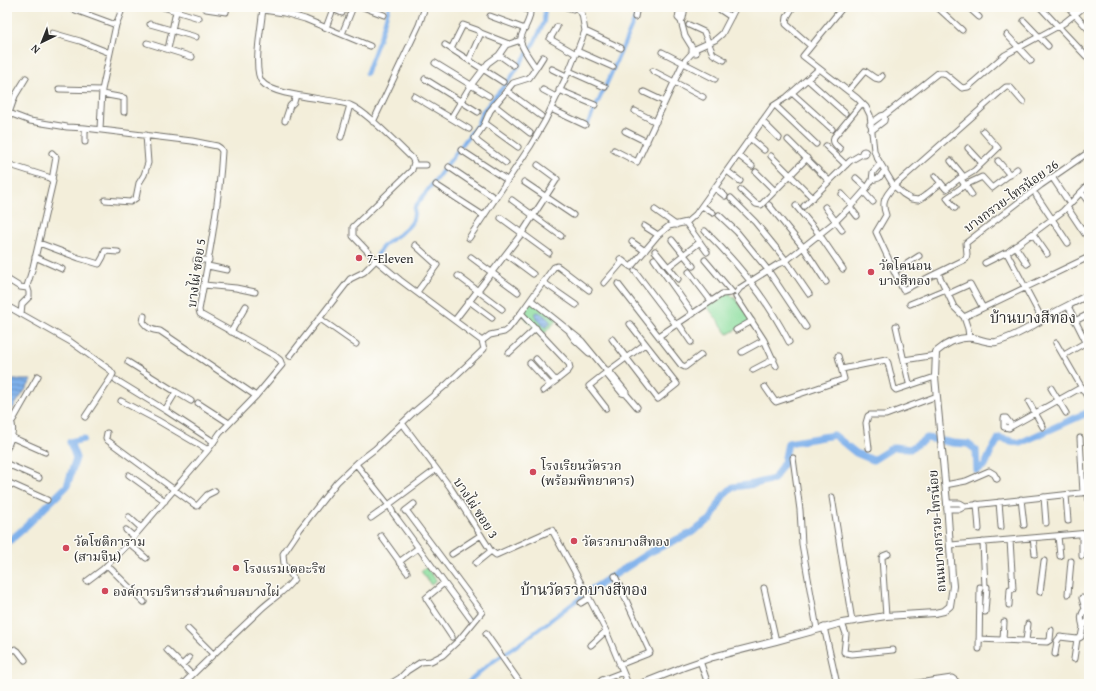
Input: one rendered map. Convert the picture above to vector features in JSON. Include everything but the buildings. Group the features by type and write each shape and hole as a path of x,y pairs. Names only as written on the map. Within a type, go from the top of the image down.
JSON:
{"main road":[{"path":"936,355 936,352 951,341 969,337 994,342 1013,335 1089,295"},
{"name":"ถนนบางกรวย-ไทรน้อย","path":"641,684 700,661 842,622 886,616 944,611 950,606 953,586 951,545 935,377 936,355"}],"street":[{"path":"67,7 116,25"},
{"path":"163,7 176,9 199,18"},
{"path":"206,7 206,9 226,12 227,7"},
{"path":"342,34 353,7"},
{"path":"363,7 384,15"},
{"path":"373,122 419,25 425,7"},
{"path":"520,7 530,8 531,14 521,43 536,68"},
{"path":"469,238 531,145 551,109 577,53 586,31 582,14 576,7 573,9 566,7"},
{"path":"635,17 637,7"},
{"path":"680,7 678,18 681,21 685,36 693,50"},
{"path":"681,21 685,7"},
{"path":"716,7 731,17"},
{"path":"614,150 637,162 683,63 693,50 715,40 722,34 736,7"},
{"path":"793,7 787,17 786,24 811,46"},
{"path":"843,7 803,56 866,107 870,115 874,150 880,164 894,186 907,197 918,200 941,183"},
{"path":"937,7 962,30"},
{"path":"968,7 979,17"},
{"path":"1040,7 1086,56"},
{"path":"1068,7 1089,30"},
{"path":"870,124 881,116 885,115 938,73 944,73 960,87 965,89 968,88 1005,55 1058,27 1084,7"},
{"path":"327,25 331,8 342,12"},
{"path":"168,49 176,9"},
{"path":"183,684 268,602 290,586 294,580 284,564 283,554 300,529 337,482 375,449 402,422 446,385 484,349 482,341 376,260 352,236 353,227 412,170 414,165 412,158 358,109 350,105 296,95 268,87 262,82 258,75 257,64 263,9 284,12 305,19 370,46"},
{"path":"100,129 102,92 116,25 121,12"},
{"path":"490,16 525,29"},
{"path":"1024,21 1048,46"},
{"path":"150,24 196,37"},
{"path":"451,49 463,25 509,44"},
{"path":"690,25 704,32 713,54 724,60"},
{"path":"557,27 550,39 577,53 613,67"},
{"path":"586,31 621,48"},
{"path":"52,33 110,52"},
{"path":"469,60 481,33"},
{"path":"1007,35 1031,60"},
{"path":"451,118 471,85 483,69 492,59 499,55 504,47 521,40"},
{"path":"147,43 192,57"},
{"path":"445,45 503,82"},
{"path":"662,52 715,79"},
{"path":"499,55 513,65"},
{"path":"506,163 475,138 485,123 487,115 512,83 531,76 543,57"},
{"path":"435,63 489,96"},
{"path":"552,69 605,87"},
{"path":"604,283 622,260 631,267 658,235 669,226 686,223 696,214 775,105 808,80 819,69"},
{"path":"848,91 865,71 875,78 882,76"},
{"path":"653,72 703,97"},
{"path":"7,147 10,114 15,96 26,78"},
{"path":"425,80 478,112"},
{"path":"808,80 845,113"},
{"path":"919,256 894,272 876,232 886,215 883,205 884,200 894,186 968,118 1006,87 1012,89 1023,102"},
{"path":"59,89 102,92 124,98 124,112"},
{"path":"542,90 556,97"},
{"path":"559,90 595,105"},
{"path":"507,91 540,116"},
{"path":"644,92 665,102"},
{"path":"792,93 832,129"},
{"path":"285,121 290,106 294,102 296,95"},
{"path":"414,96 469,129"},
{"path":"840,149 834,144 834,137 862,103"},
{"path":"341,137 350,105"},
{"path":"494,105 530,133"},
{"path":"775,105 816,144"},
{"path":"551,109 585,125"},
{"path":"635,111 656,122"},
{"path":"10,114 30,121 67,127 100,129 146,135 148,163 144,175 138,183 136,198 130,202 105,200"},
{"path":"871,130 884,121 885,115"},
{"path":"762,121 779,138"},
{"path":"485,123 518,147"},
{"path":"85,128 85,142"},
{"path":"625,131 647,142"},
{"path":"935,176 946,189 962,177 974,171 998,148 983,131"},
{"name":"บางไผ่ ซอย 5","path":"146,135 217,146 222,151 220,186 199,310 200,314 280,360 282,366 256,396"},
{"path":"750,138 764,150"},
{"path":"788,140 830,181"},
{"path":"826,146 846,165"},
{"path":"968,148 982,163"},
{"path":"461,150 508,180"},
{"path":"804,206 846,165 864,153 874,150"},
{"path":"21,314 22,304 29,297 30,292 27,288 53,183 52,180 56,157 52,152"},
{"name":"บางกรวย-ไทรน้อย 26","path":"894,272 903,290 966,259 966,243 1047,181 1058,175 1089,152"},
{"path":"738,155 752,166"},
{"path":"771,156 813,198"},
{"path":"741,190 758,205 761,205 806,158"},
{"path":"951,161 962,177 965,186 972,195"},
{"path":"998,161 1010,175"},
{"path":"7,164 48,177 52,180"},
{"path":"659,336 722,294 734,294 740,288 768,270 786,261 836,221 851,206 866,190 872,180 873,172 880,164"},
{"path":"414,165 426,165"},
{"path":"455,320 522,233 557,179 538,165"},
{"path":"449,167 495,198"},
{"path":"955,208 946,198 982,177 992,188 1017,169"},
{"path":"872,180 878,178 885,170"},
{"path":"727,171 740,180"},
{"path":"756,172 775,191"},
{"path":"856,178 866,190 873,202"},
{"path":"1054,180 1085,234"},
{"path":"524,182 574,215"},
{"path":"985,263 1007,253 1052,220 1089,184"},
{"path":"436,185 484,216"},
{"path":"715,188 728,197 756,222 809,294"},
{"path":"1081,192 1089,204"},
{"path":"842,194 857,216"},
{"path":"1036,195 1068,243"},
{"path":"512,200 561,236"},
{"path":"769,205 803,247 826,282"},
{"path":"702,206 713,213"},
{"path":"796,206 819,234 843,269"},
{"path":"825,207 842,230"},
{"path":"655,210 676,225"},
{"path":"719,216 737,232 768,270 806,327"},
{"path":"501,218 549,253"},
{"path":"686,223 707,252"},
{"path":"644,226 658,235"},
{"path":"705,231 722,247 751,281 789,342"},
{"path":"1033,234 1047,254"},
{"path":"672,240 693,266"},
{"path":"632,242 645,251"},
{"path":"668,267 700,242"},
{"path":"38,243 99,264 105,251 118,252"},
{"path":"415,245 437,265 417,292"},
{"path":"1015,246 1026,264"},
{"path":"655,251 678,279"},
{"path":"1007,253 1027,288 1042,319"},
{"path":"506,254 533,274"},
{"path":"35,257 62,269"},
{"path":"471,257 518,292"},
{"path":"964,317 1089,257"},
{"path":"654,259 693,314"},
{"path":"196,260 227,270"},
{"path":"290,356 350,279 364,272 376,260"},
{"path":"705,260 734,294 764,340 776,366"},
{"path":"482,341 490,335 504,332 508,329 554,267 557,266 589,290"},
{"path":"635,271 691,342"},
{"path":"689,272 711,301"},
{"path":"938,273 954,307 964,317 969,337"},
{"path":"458,276 502,309"},
{"path":"7,279 27,288"},
{"path":"543,282 576,305"},
{"path":"618,284 683,367 701,355"},
{"path":"910,304 970,284 983,308"},
{"path":"204,285 236,288 255,292"},
{"path":"531,300 582,341 637,407"},
{"path":"469,301 492,318"},
{"path":"7,306 71,342 110,370 112,374 111,378 85,417"},
{"path":"231,332 246,306"},
{"path":"1068,306 1088,342 1089,348"},
{"path":"521,313 569,364 570,368 543,391"},
{"path":"1076,321 1089,314"},
{"path":"87,581 107,565 129,543 229,423 256,396 160,331 151,330 146,327 143,322 144,316"},
{"path":"319,318 356,344"},
{"path":"736,330 752,321"},
{"path":"612,339 658,399 676,384 630,324"},
{"path":"896,326 909,383"},
{"path":"509,352 536,328"},
{"path":"742,352 764,340"},
{"path":"1064,356 1088,342"},
{"path":"1056,343 1089,400"},
{"path":"606,408 590,386 607,371 645,344"},
{"path":"904,360 936,355"},
{"path":"766,387 776,402 844,379 838,356"},
{"path":"536,358 556,381"},
{"path":"753,370 774,359"},
{"path":"842,369 886,360 894,388 896,390 935,377"},
{"path":"128,362 191,401"},
{"path":"530,363 550,385"},
{"path":"7,448 13,425 9,421 38,376"},
{"path":"116,380 214,442"},
{"path":"1012,426 1082,387"},
{"path":"1052,388 1066,413"},
{"path":"165,410 176,392"},
{"path":"868,448 866,423 868,416 886,415 937,396"},
{"path":"121,401 137,408 208,450"},
{"path":"1029,402 1043,427"},
{"path":"198,403 229,423"},
{"name":"บางไผ่ ซอย 3","path":"402,422 450,487 491,551 496,555 552,530 589,597"},
{"path":"107,433 107,440 195,505 197,506 207,495 215,491"},
{"path":"11,437 45,452"},
{"path":"1080,438 1089,504"},
{"path":"794,458 802,544 817,629"},
{"path":"7,464 39,478"},
{"path":"356,464 389,504 393,513 470,618"},
{"path":"371,518 434,471"},
{"path":"945,485 966,481 989,471 994,474 997,479"},
{"path":"129,475 165,501"},
{"path":"7,482 45,497"},
{"path":"947,506 960,508 977,504 1087,492"},
{"path":"1066,495 1068,521"},
{"path":"832,497 852,620"},
{"path":"1044,497 1046,523"},
{"path":"1021,499 1024,525"},
{"path":"999,502 1001,526"},
{"path":"390,684 421,662 431,661 443,655 459,640 482,612 405,510 414,504"},
{"path":"977,504 979,529"},
{"path":"129,517 141,528"},
{"path":"126,530 134,537"},
{"path":"951,545 1089,533"},
{"path":"1082,534 1082,556"},
{"path":"380,536 407,572"},
{"path":"452,554 482,536"},
{"path":"1058,536 1060,556"},
{"path":"1033,538 1035,554"},
{"path":"1009,605 1012,589 1010,540"},
{"path":"983,542 986,612"},
{"path":"129,543 146,558"},
{"path":"399,562 418,548"},
{"path":"476,563 491,551"},
{"path":"886,616 882,558 888,554"},
{"path":"1040,592 1044,561"},
{"path":"1068,594 1071,561"},
{"path":"107,565 144,602"},
{"path":"615,576 650,652 619,665"},
{"path":"444,583 426,598 452,637"},
{"path":"979,649 984,587"},
{"path":"764,588 776,641"},
{"path":"581,603 589,597 606,631 628,684"},
{"path":"1074,659 1078,640 1081,637 1083,627 1081,618 1085,609 1082,598"},
{"path":"842,622 846,634 844,652 852,654 893,650"},
{"path":"1003,640 1004,622"},
{"path":"1026,641 1028,624"},
{"path":"824,627 837,684"},
{"path":"188,629 214,654"},
{"path":"980,639 1049,642 1051,630"},
{"path":"591,646 606,631"},
{"path":"486,634 521,684"},
{"path":"1082,634 1089,636"},
{"path":"1055,654 1057,641 1060,637 1078,640"},
{"path":"7,654 15,649 25,660"},
{"path":"167,650 192,675"},
{"path":"182,665 189,658"},
{"path":"700,661 708,684"},
{"path":"598,684 602,680 623,672"},
{"path":"7,677 11,684"},
{"path":"911,684 952,678 957,684"}],"green space":[{"path":"731,293 731,296 735,298 752,321 728,334 706,305 722,294"},
{"path":"531,300 558,319 542,336 521,313"},
{"path":"426,567 437,581 431,585 421,571"}],"water":[{"path":"538,312 545,316 551,323 544,327 534,314"},
{"path":"7,377 12,380 32,380 9,414 7,414"}],"waterway":[{"path":"366,74 380,37 389,7"},
{"path":"377,257 383,246 408,227 412,222 415,207 477,125 482,112 510,79 534,43 544,22 545,7"},
{"path":"587,125 609,79 640,7"},
{"path":"585,594 650,552 691,533 711,519 723,496 733,487 774,479 784,462 788,443 834,435 856,453 873,460 894,447 910,449 927,438 968,444 976,450 977,470 985,465 999,438 1020,443 1089,412"},
{"path":"7,543 67,486 76,458 70,442 83,439"},
{"path":"466,684 488,665 526,639 585,594"}],"place":[{"name":"7-Eleven","path":"359,258"},
{"name":"วัดโคนอน บางสีทอง","path":"871,272"},
{"name":"โรงเรียนวัดรวก (พร้อมพิทยาคาร)","path":"533,472"},
{"name":"วัดรวกบางสีทอง","path":"574,541"},
{"name":"วัดโชติการาม (สามจีน)","path":"66,548"},
{"name":"โรงแรมเดอะริช","path":"236,568"},
{"name":"องค์การบริหารส่วนตำบลบางไผ่","path":"105,591"}],"district":[{"name":"บ้านบางสีทอง","path":"1033,317"},
{"name":"บ้านวัดรวกบางสีทอง","path":"584,589"}]}
